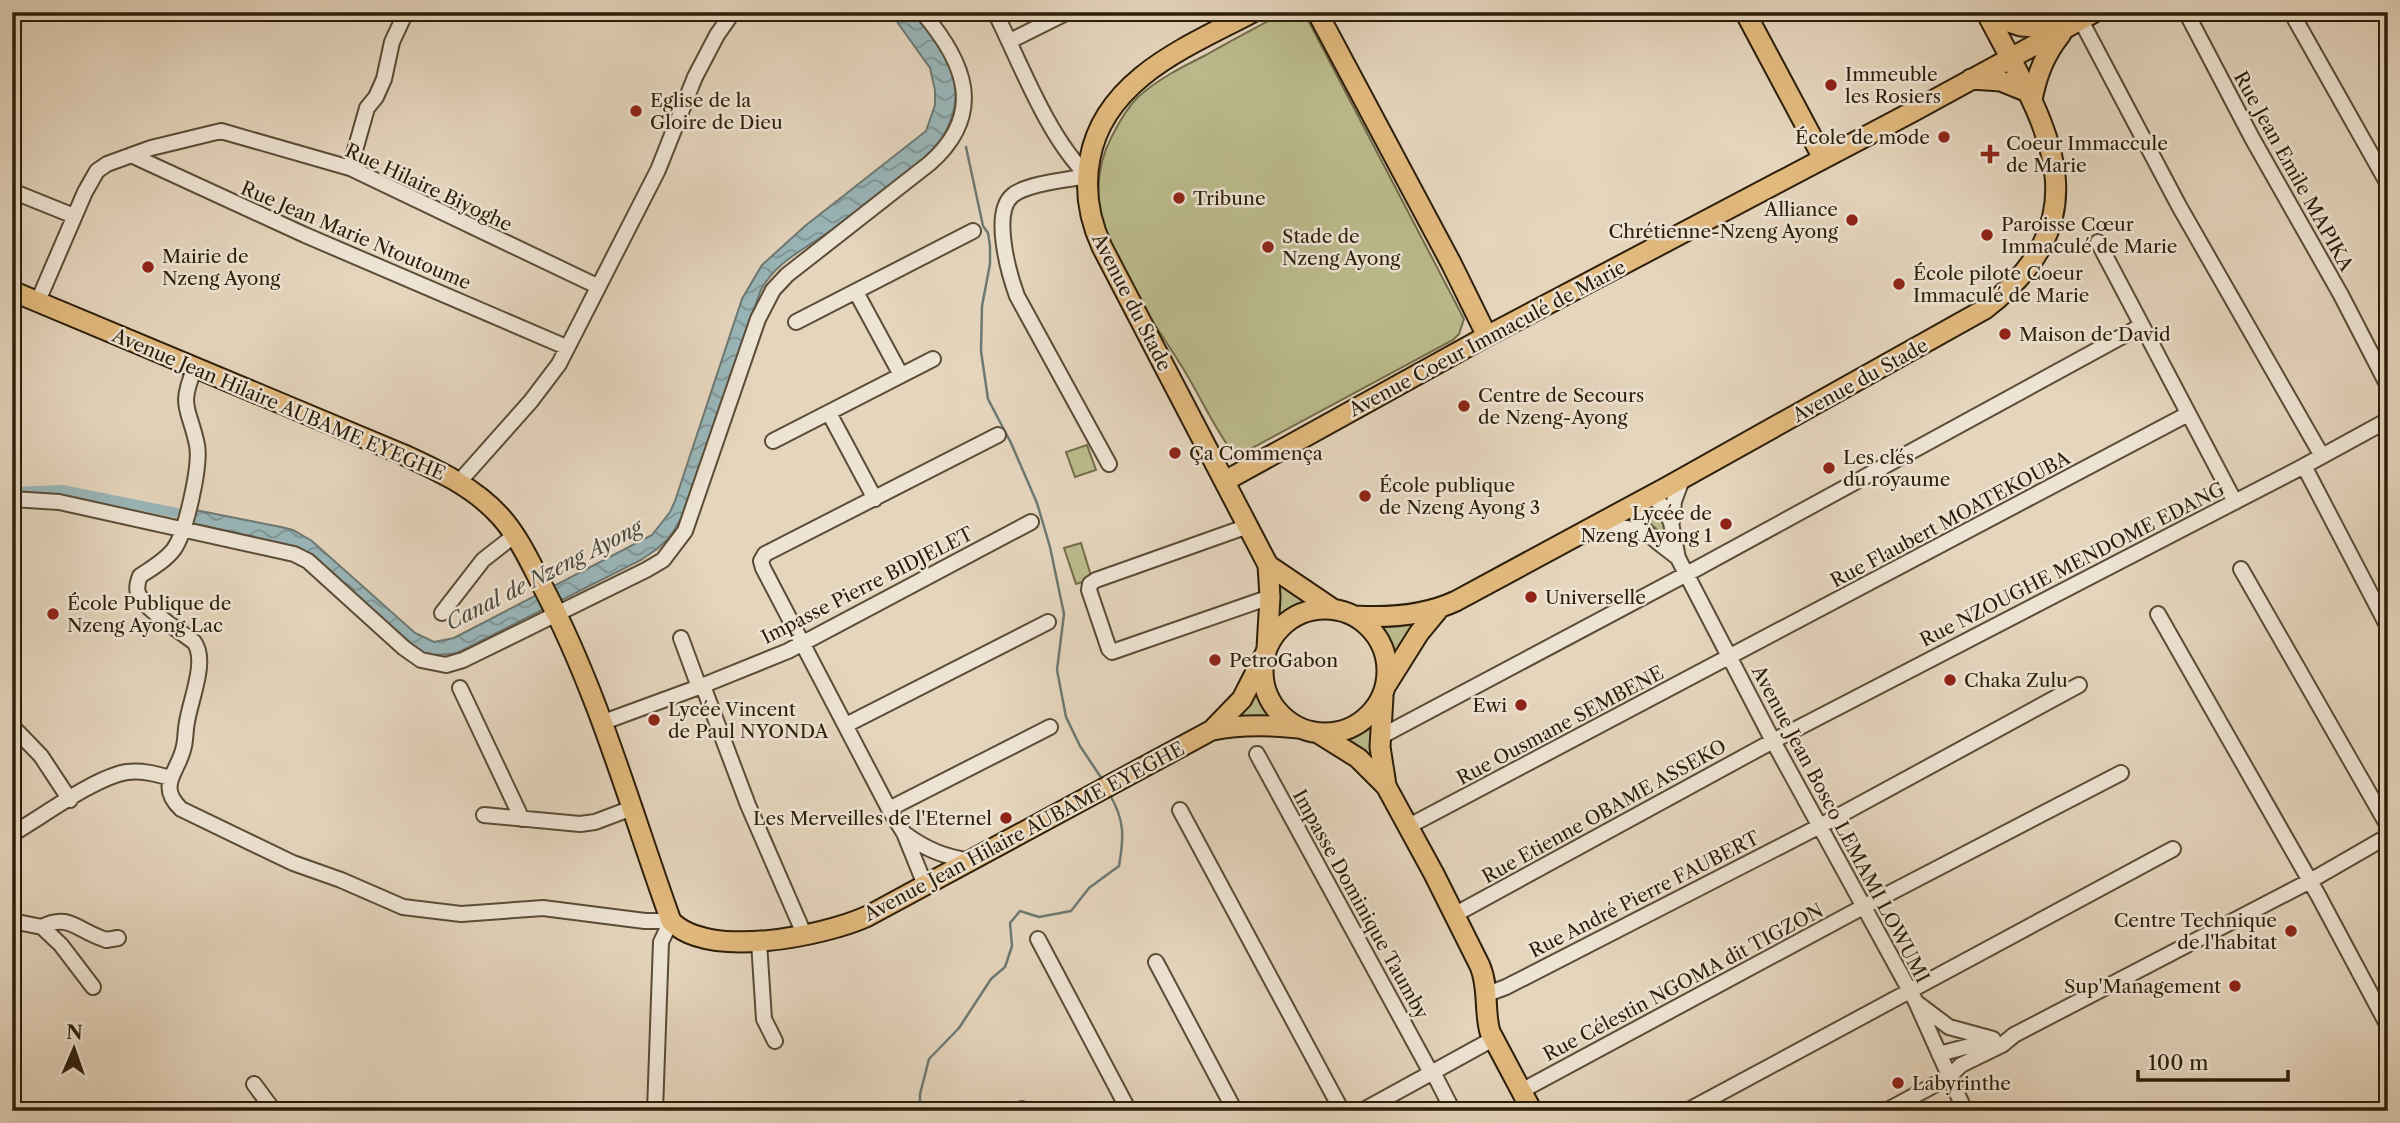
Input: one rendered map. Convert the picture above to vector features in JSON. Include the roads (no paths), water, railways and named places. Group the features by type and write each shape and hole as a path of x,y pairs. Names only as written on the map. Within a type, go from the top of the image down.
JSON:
{"main road":[{"name":"Avenue du Stade","path":"1253,12 1152,68 1125,92 1097,132 1088,176 1088,198 1094,231 1268,565"},
{"path":"1317,12 1487,336"},
{"path":"1745,12 1824,158"},
{"path":"1977,76 1992,60 1994,52 1989,17 2021,26 2079,18"},
{"name":"Avenue du Stade","path":"1438,610 1848,388 1977,314 2020,279 2031,267 2042,247 2055,207 2055,173 2052,156 2030,96 1989,17"},
{"path":"1977,76 2015,85 2030,96 2045,57 2079,18"},
{"name":"Avenue Coeur Immaculé de Marie","path":"1225,481 1487,336 2010,59 2079,18"},
{"name":"Avenue Jean Hilaire AUBAME EYEGHE","path":"12,291 402,454 458,482 500,516 514,535 556,611"},
{"path":"1268,565 1333,609 1355,616 1402,615 1438,610"},
{"path":"1268,565 1270,597 1263,675 1266,692 1275,708 1287,720 1358,758 1387,786"},
{"path":"1212,730 1242,699 1278,630 1293,617 1312,610 1333,609"},
{"path":"1212,730 1243,725 1270,725 1338,732 1357,725 1373,712 1419,633 1438,610"},
{"path":"556,611 601,723 671,921"},
{"path":"1355,616 1371,628 1382,645 1388,664 1380,737 1382,769 1387,786 1484,975 1486,1019 1493,1039 1532,1111"},
{"name":"Avenue Jean Hilaire AUBAME EYEGHE","path":"671,921 678,929 706,938 759,942 805,936 857,921 1212,730"}],"street":[{"path":"349,168 367,108 380,88 389,51 406,12"},
{"path":"458,482 531,401 559,364 659,170 695,77 717,35 733,12"},
{"path":"12,499 59,502 186,519 302,557 404,648 430,663 453,664 556,611 646,570 668,554 688,525 758,319 773,290 788,275 930,163 951,141 961,119 961,75 949,46 922,12"},
{"path":"995,12 1060,140 1074,163 1088,176"},
{"path":"1010,41 1068,12"},
{"name":"Rue Jean Emile MAPIKA","path":"2186,12 2388,386"},
{"path":"2291,12 2388,184"},
{"path":"2079,18 2179,206 2322,456"},
{"name":"Rue Hilaire Biyoghe","path":"38,301 90,180 97,171 131,155 173,141 221,131 349,168 597,286"},
{"name":"Rue Jean Marie Ntoutoume","path":"131,155 294,230 566,347"},
{"path":"1088,176 1048,183 1013,195 1005,203 1003,212 1004,246 1017,296 1109,464"},
{"path":"12,191 75,216"},
{"path":"796,322 973,231"},
{"path":"2098,242 2235,502"},
{"path":"856,292 901,375"},
{"path":"1380,737 1687,574 2141,326"},
{"path":"773,441 933,359"},
{"path":"195,367 185,400 197,446 186,519 175,548 138,579 137,592 155,611 194,642 199,651 198,671 183,750 170,778 172,798 181,809 293,863 341,880 393,904 445,913 476,914 531,908 645,921 671,921 661,942 654,1111"},
{"path":"829,412 874,499"},
{"name":"Rue Flaubert MOATEKOUBA","path":"1730,658 2188,414"},
{"name":"Rue NZOUGHE MENDOME EDANG","path":"1773,741 2388,420"},
{"path":"925,885 904,833 762,568 761,561 765,554 998,435"},
{"path":"2304,466 2388,627"},
{"path":"1672,531 1674,501 1683,477"},
{"path":"1655,499 1665,508 1678,558 1638,521 1636,514 1643,501 1655,499"},
{"name":"Impasse Pierre BIDJELET","path":"601,723 701,687 803,643 1031,522"},
{"path":"1598,525 1627,528 1652,536"},
{"path":"1248,526 1096,580 1090,584 1089,590 1112,652 1270,597"},
{"path":"442,612 483,560 514,535"},
{"name":"Avenue Jean Bosco LEMAMI LOWUMI","path":"1678,558 1773,741 1913,996 1965,1111"},
{"path":"2241,569 2388,826"},
{"path":"2158,614 2309,880 2388,1026"},
{"path":"846,725 1048,622"},
{"path":"681,638 752,816 805,936"},
{"name":"Rue Ousmane SEMBENE","path":"1409,826 1730,658"},
{"name":"Rue André Pierre FAUBERT","path":"1485,995 1518,981 1820,826 2079,685"},
{"path":"460,688 522,819"},
{"path":"12,726 41,756 70,800"},
{"path":"889,809 1050,727"},
{"name":"Rue Etienne OBAME ASSEKO","path":"1454,915 1773,741"},
{"name":"Impasse Dominique Taumby","path":"1256,754 1453,1111"},
{"path":"12,834 92,785 126,772 142,771 170,778"},
{"name":"Rue Célestin NGOMA dit TIGZON","path":"1521,1091 1863,907 2120,773"},
{"path":"484,815 580,824 595,822 632,808"},
{"path":"1180,810 1342,1111"},
{"path":"904,833 921,846 939,854 972,861"},
{"path":"1886,1111 1950,1077 1954,1070 2002,1045 2014,1035 2388,836"},
{"path":"1687,1111 1913,996 2174,849"},
{"path":"12,921 42,927 61,945 93,987"},
{"path":"42,927 65,921 101,939 118,938"},
{"path":"1038,939 1129,1111"},
{"path":"759,942 764,1019 775,1041"},
{"path":"1156,962 1235,1111"},
{"path":"1913,996 1949,1027 1993,1039"},
{"path":"1941,1057 1993,1039 2014,1035"},
{"path":"1363,1111 1493,1039"},
{"path":"1941,1057 1951,1063 1972,1059"},
{"path":"254,1084 274,1111"}],"water":[{"path":"890,12 914,12 948,61 956,94 954,111 947,129 935,149 833,229 792,256 766,281 685,512 670,537 657,549 641,560 455,654 432,655 417,651 305,555 192,524 195,510 293,530 312,541 415,633 434,642 454,638 652,535 675,501 742,299 762,265 805,226 926,131 935,105 930,68"}],"waterway":[{"path":"966,147 990,246 990,264 982,306 981,351 988,399 1037,503 1050,547 1064,614 1057,670 1066,717 1080,746 1102,779"},
{"name":"Canal de Nzeng Ayong","path":"12,492 62,490 192,516"},
{"path":"920,1111 920,1094 929,1059 959,1028 991,979 1005,967 1012,946 1010,923 1020,911 1039,917 1071,911 1089,888 1119,866 1122,829 1110,795"}],"place":[{"name":"Immeuble les Rosiers","path":"1831,85"},
{"name":"Eglise de la Gloire de Dieu","path":"636,111"},
{"name":"École de mode","path":"1944,137"},
{"name":"Coeur Immaccule de Marie","path":"1990,154"},
{"name":"Tribune","path":"1179,198"},
{"name":"Alliance Chrétienne-Nzeng Ayong","path":"1852,220"},
{"name":"Paroisse Cœur Immaculé de Marie","path":"1987,235"},
{"name":"Stade de Nzeng Ayong","path":"1268,247"},
{"name":"Mairie de Nzeng Ayong","path":"148,267"},
{"name":"École pilote Coeur Immaculé de Marie","path":"1899,284"},
{"name":"Maison de David","path":"2005,334"},
{"name":"Centre de Secours de Nzeng-Ayong","path":"1464,406"},
{"name":"Ça Commença","path":"1175,453"},
{"name":"Les clés du royaume","path":"1829,468"},
{"name":"École publique de Nzeng Ayong 3","path":"1365,496"},
{"name":"Lycée de Nzeng Ayong 1","path":"1726,524"},
{"name":"Universelle","path":"1531,597"},
{"name":"École Publique de Nzeng Ayong Lac","path":"53,614"},
{"name":"PetroGabon","path":"1215,660"},
{"name":"Chaka Zulu","path":"1950,680"},
{"name":"Ewi","path":"1521,705"},
{"name":"Lycée Vincent de Paul NYONDA","path":"654,720"},
{"name":"Les Merveilles de l'Eternel","path":"1006,818"},
{"name":"Centre Technique de l'habitat","path":"2291,931"},
{"name":"Sup'Management","path":"2235,986"},
{"name":"Labyrinthe","path":"1898,1083"}]}
